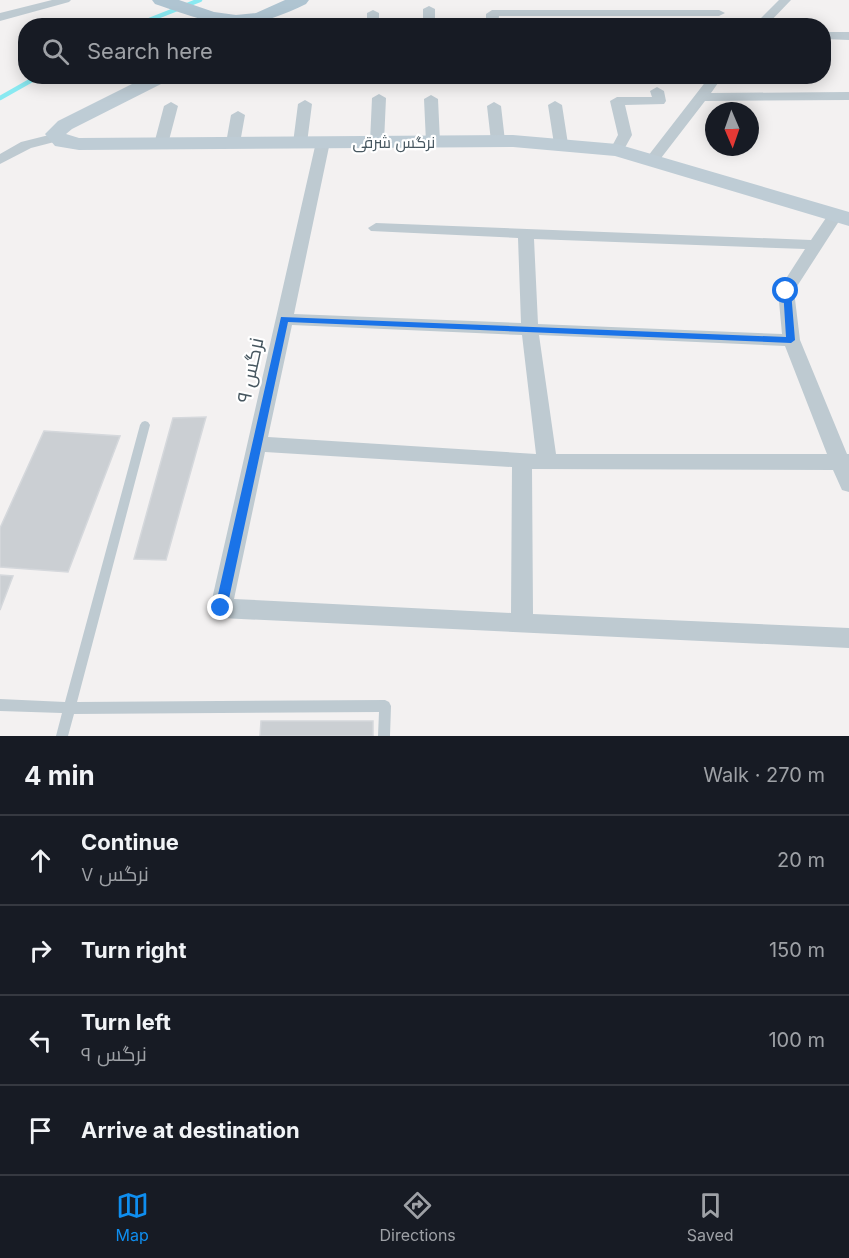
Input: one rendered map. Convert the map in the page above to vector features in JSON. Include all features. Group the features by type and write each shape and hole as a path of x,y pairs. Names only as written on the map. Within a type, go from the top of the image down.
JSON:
{"main road":[{"path":"161,0 211,18"},
{"path":"257,18 300,0"}],"street":[{"path":"0,17 65,0"},
{"path":"767,18 785,0"},
{"path":"429,9 429,18"},
{"path":"374,13 374,18"},
{"path":"492,18 492,15 499,13 719,13"},
{"path":"831,36 849,36"},
{"path":"0,160 26,145 57,137 55,134 64,125 147,84"},
{"path":"653,159 711,84"},
{"path":"617,150 625,135 617,101 659,101 657,91"},
{"path":"701,98 849,96"},
{"path":"377,142 379,98"},
{"path":"431,99 433,142"},
{"path":"300,143 305,104"},
{"path":"555,105 561,144"},
{"path":"161,144 171,106"},
{"path":"494,106 498,141"},
{"path":"233,143 238,115"},
{"name":"نرگس شرقی","path":"57,137 62,142 79,144 498,141 561,144 617,150 653,159 842,217"},
{"name":"نرگس ۹","path":"322,142 221,608 522,624"},
{"path":"842,217 816,244 786,291 791,340 845,462 849,484"},
{"path":"376,228 816,244"},
{"path":"526,232 530,330 547,462"},
{"path":"284,319 791,340"},
{"path":"257,444 547,462 845,462"},
{"path":"522,460 522,624 849,638"}],"lane":[{"path":"62,736 145,425"},
{"path":"0,705 69,708 385,706 384,736"}],"building":[{"path":"206,417 166,560 134,559 173,418"},
{"path":"44,431 120,436 68,572 0,567 0,528"},
{"path":"0,575 13,576 0,610"},
{"path":"261,721 373,721 373,736 260,736"}],"waterway":[{"path":"154,18 200,0"},
{"path":"0,98 25,84"}],"route":[{"path":"221,608 284,319 791,340 786,291"}]}
